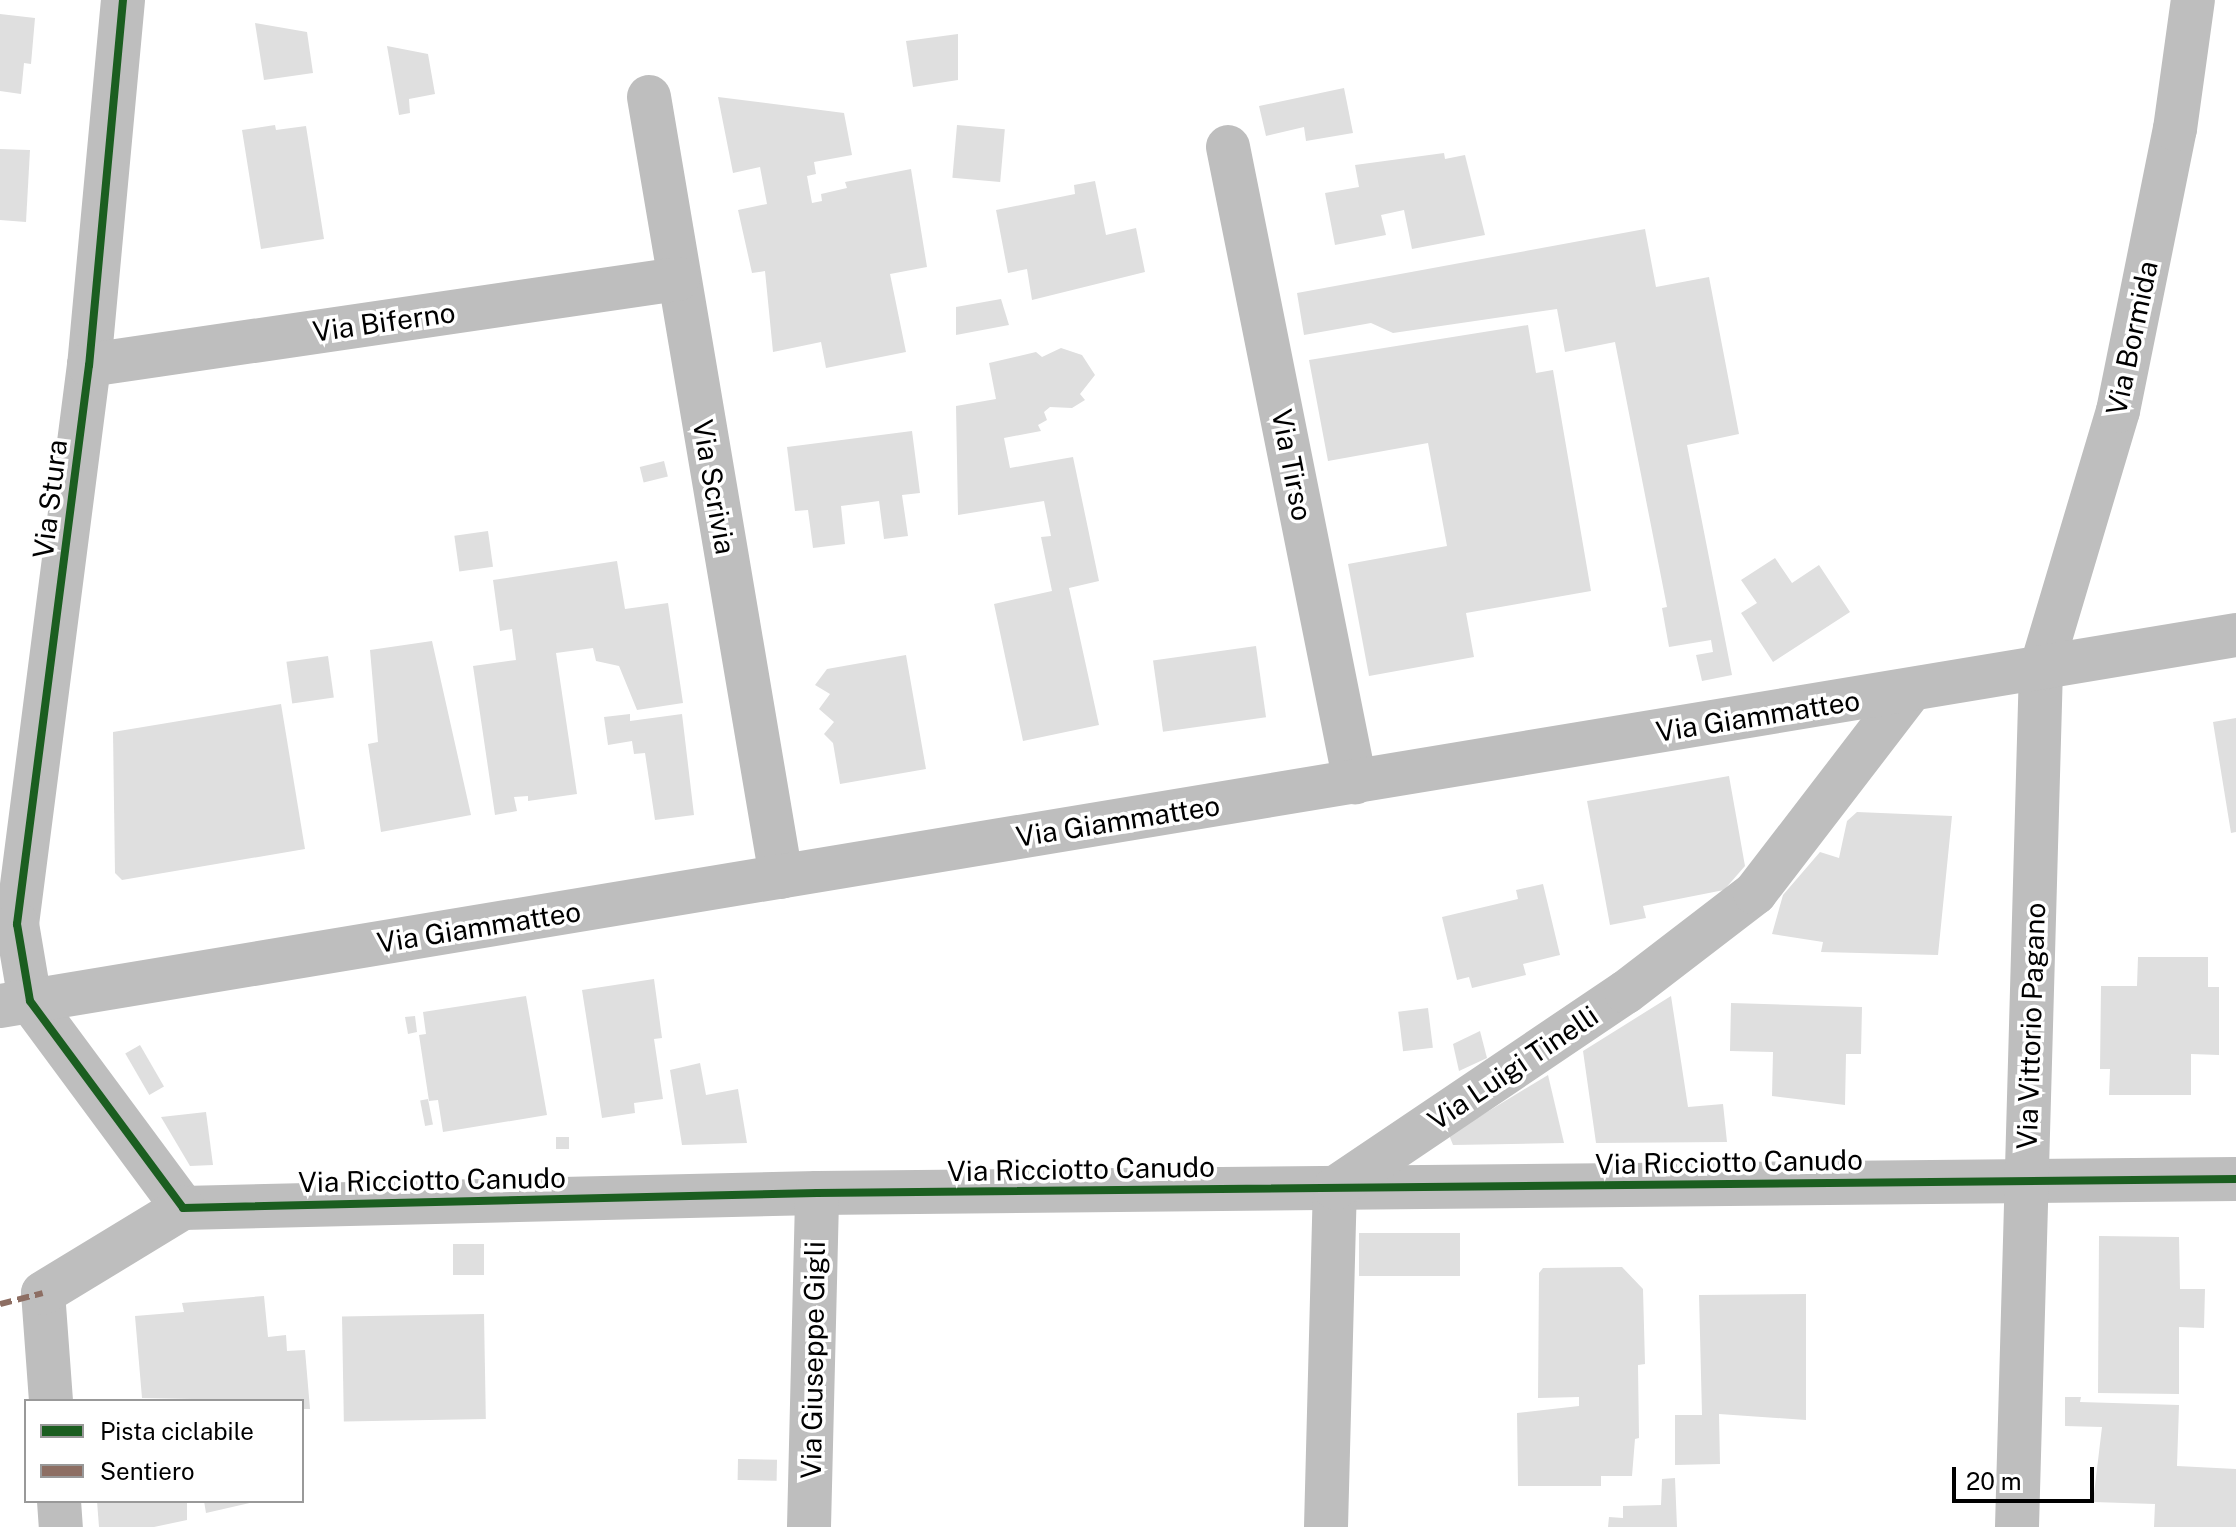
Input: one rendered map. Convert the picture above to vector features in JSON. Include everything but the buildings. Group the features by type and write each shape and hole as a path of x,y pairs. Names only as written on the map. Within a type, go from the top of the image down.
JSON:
{"street":[{"name":"Via Stura","path":"15,1004 17,924 89,365 123,0"},
{"name":"Via Bormida","path":"2041,669 2118,411 2175,129 2193,0"},
{"name":"Via Scrivia","path":"649,97 781,877"},
{"name":"Via Tirso","path":"1228,147 1355,782"},
{"name":"Via Biferno","path":"89,365 678,279"},
{"name":"Via Giammatteo","path":"15,1004 2236,635"},
{"name":"Via Vittorio Pagano","path":"2017,1527 2041,669"},
{"name":"Via Luigi Tinelli","path":"1335,1188 1626,992 1755,893 1910,691"},
{"path":"15,1004 183,1208 43,1293 51,1399"},
{"name":"Via Ricciotto Canudo","path":"183,1208 817,1193 2236,1179"},
{"path":"1326,1527 1335,1188"},
{"name":"Via Giuseppe Gigli","path":"809,1527 817,1193"},
{"path":"59,1503 61,1527"}],"marked path":[{"path":"0,1304 43,1293"}],"cycle path":[{"path":"123,0 89,365 17,924 30,1001 183,1208 817,1193 2236,1179"}]}
